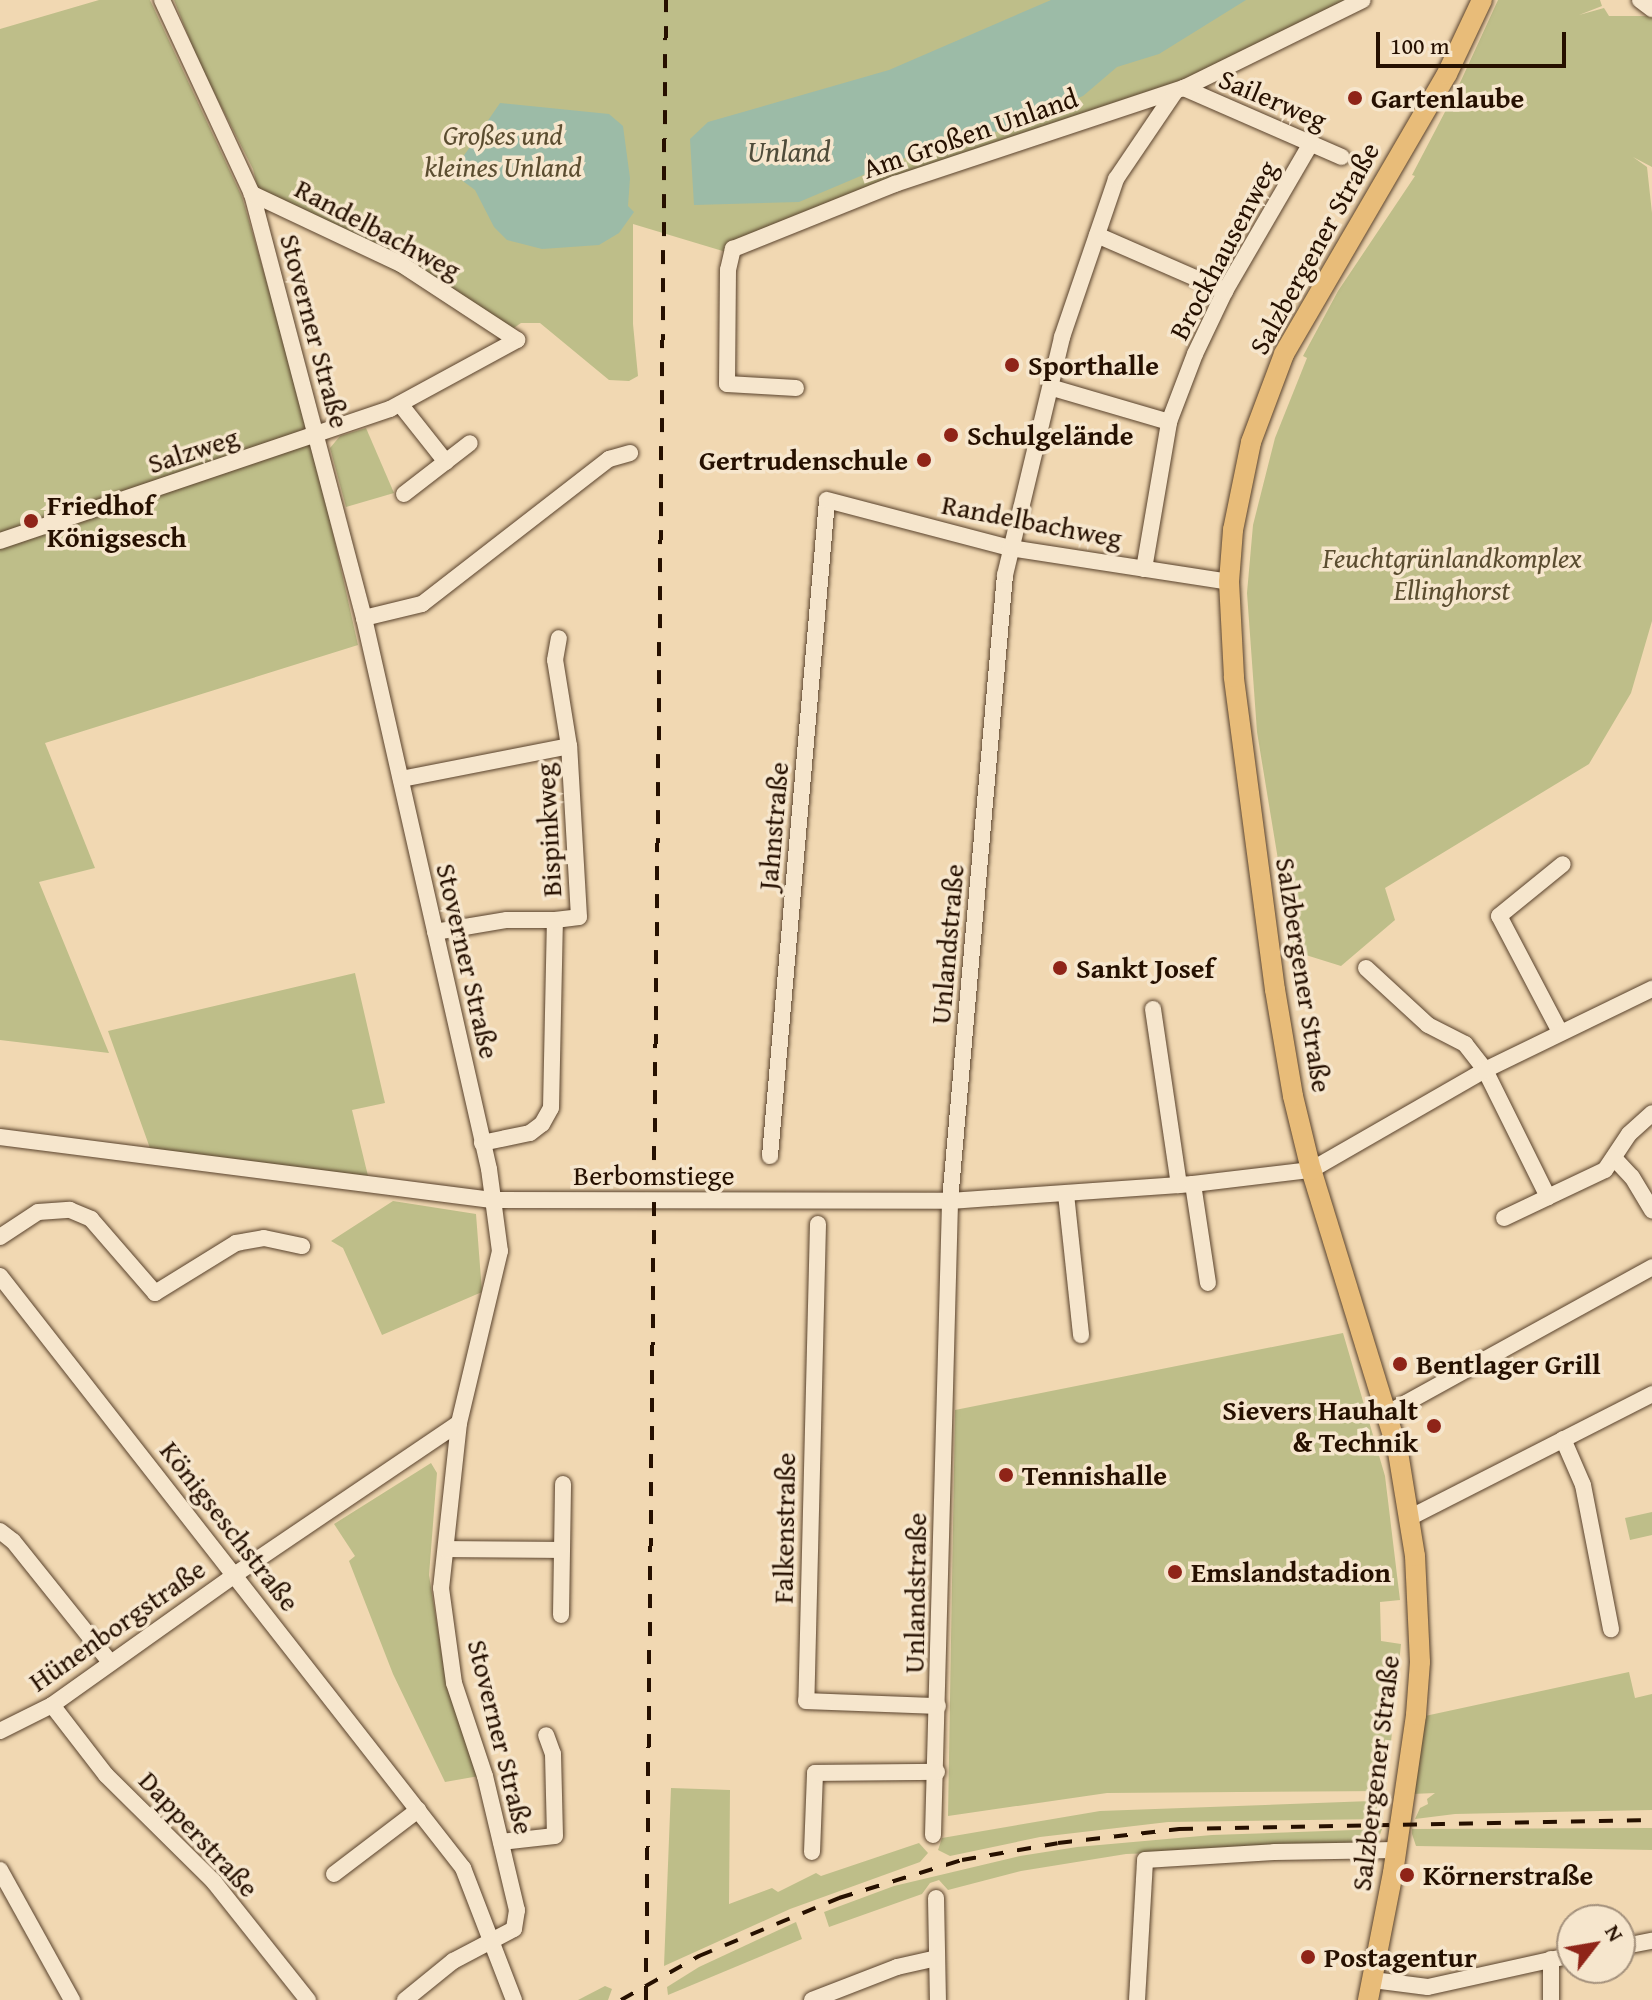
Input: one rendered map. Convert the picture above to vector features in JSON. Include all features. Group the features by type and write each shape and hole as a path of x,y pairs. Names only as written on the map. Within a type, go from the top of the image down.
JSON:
{"main road":[{"name":"Salzbergener Straße","path":"1370,1990 1396,1850 1420,1662 1411,1517 1388,1413 1311,1170 1275,990 1234,677 1229,582 1233,530 1251,442 1284,354 1447,74 1482,0"}],"street":[{"name":"Stoverner Straße","path":"162,0 252,194 364,618 482,1143 492,1200 500,1251 459,1423 441,1588 454,1683 485,1776 517,1910 514,1929 491,1942"},
{"name":"Am Großen Unland","path":"796,388 727,384 728,270 733,249 895,184 1179,90 1363,0"},
{"path":"1640,0 1652,9"},
{"name":"Sailerweg","path":"1179,90 1342,157"},
{"name":"Unlandstraße","path":"933,1835 950,1201 1010,548 1053,388 1062,337 1116,179 1179,90"},
{"name":"Brockhausenweg","path":"1144,569 1169,422 1225,291 1311,143"},
{"name":"Randelbachweg","path":"252,194 401,264 517,340"},
{"path":"1097,235 1225,291"},
{"name":"Salzweg","path":"0,541 317,436 400,404 517,340"},
{"path":"1053,388 1169,422"},
{"path":"400,404 446,462"},
{"path":"404,494 470,443"},
{"path":"364,618 422,604 609,459 630,453"},
{"name":"Randelbachweg","path":"827,500 1010,548 1229,582"},
{"name":"Jahnstraße","path":"770,1156 827,500"},
{"name":"Bispinkweg","path":"482,1143 530,1133 542,1124 551,1108 555,920 579,917 569,746 555,660 559,638"},
{"path":"401,779 569,746"},
{"path":"1560,1032 1499,916 1563,864"},
{"path":"435,932 507,920 555,920"},
{"path":"1366,968 1428,1025 1465,1044 1485,1070 1548,1197"},
{"path":"1311,1170 1485,1070 1652,989"},
{"path":"1153,1009 1208,1283"},
{"path":"1504,1218 1605,1170 1629,1134 1652,1113"},
{"name":"Berbomstiege","path":"0,1137 492,1200 950,1201 1186,1184 1311,1170"},
{"path":"1614,1158 1632,1177 1652,1210"},
{"path":"1066,1194 1081,1335"},
{"path":"0,1237 38,1212 70,1210 91,1219 155,1293 236,1243 264,1238 302,1246"},
{"name":"Falkenstraße","path":"818,1224 806,1701 938,1706"},
{"path":"1388,1413 1652,1267"},
{"name":"Königseschstraße","path":"0,1276 463,1868 514,2000"},
{"path":"1411,1517 1652,1394"},
{"name":"Hünenborgstraße","path":"0,1731 52,1705 236,1574 459,1423"},
{"path":"1563,1439 1583,1485 1611,1629"},
{"path":"561,1615 563,1484"},
{"path":"0,1531 13,1541 110,1662"},
{"path":"446,1549 560,1550"},
{"name":"Dapperstraße","path":"52,1705 106,1775 214,1882 308,2000"},
{"path":"501,1842 555,1836 553,1754 546,1735"},
{"path":"812,1852 815,1773 937,1772"},
{"path":"334,1874 418,1810"},
{"path":"1137,2000 1145,1860 1274,1852 1396,1850"},
{"path":"0,1870 72,2000"},
{"path":"936,1898 938,2000"},
{"path":"405,2000 453,1961 491,1942"},
{"path":"812,2000 897,1967 937,1958"},
{"path":"1370,1990 1428,1987 1556,1958"},
{"path":"1551,1959 1551,2000"}],"green space":[{"path":"99,0 150,0 242,197 310,431 358,645 45,743 95,868 39,882 109,1053 0,1040 0,29"},
{"name":"Großes und kleines Unland","path":"174,0 1348,0 1196,77 1069,118 795,220 726,252 633,224 633,324 638,376 629,381 609,380 540,323 521,323 508,332 260,198 253,169 199,63"},
{"name":"Feuchtgrünlandkomplex Ellinghorst","path":"1498,0 1600,0 1602,6 1579,15 1604,8 1609,16 1652,16 1652,167 1633,157 1647,167 1652,213 1652,621 1631,693 1589,764 1385,888 1395,920 1341,966 1293,951 1257,732 1247,593 1253,525 1275,438 1307,358 1303,356 1338,291 1415,176 1412,175 1458,87 1464,88 1459,85"},
{"path":"366,428 394,493 346,507 330,448 340,436"},
{"path":"355,973 385,1103 352,1110 368,1176 151,1151 108,1031"},
{"path":"393,1201 476,1214 482,1292 382,1335 343,1248 331,1241"},
{"name":"Emslandstadion","path":"1343,1333 1385,1476 1400,1600 1380,1602 1381,1641 1401,1644 1386,1791 1107,1793 948,1816 955,1410"},
{"path":"431,1463 437,1473 429,1575 446,1681 479,1776 445,1782 393,1674 349,1561 355,1556 334,1524"},
{"path":"1652,1512 1652,1535 1630,1540 1625,1518"},
{"path":"1629,1672 1635,1698 1652,1694 1652,1810 1455,1814 1415,1819 1420,1808 1428,1804 1427,1799 1435,1793 1412,1794 1425,1716"},
{"path":"671,1788 730,1790 729,1904 772,1888 778,1892 816,1873 821,1876 919,1843 928,1853 920,1862 790,1909 664,1966"},
{"path":"1371,1801 1383,1804 1383,1819 1168,1822 1040,1837 950,1856 938,1850 942,1838 1100,1811"},
{"path":"1652,1828 1652,1850 1416,1846 1412,1834 1412,1829"},
{"path":"1382,1829 1376,1845 1126,1854 1021,1871 948,1890 939,1880 930,1883 922,1894 829,1927 824,1912 894,1886 1020,1856 1077,1847 1212,1835"},
{"path":"796,1922 802,1939 668,1995 667,1987 699,1967"},
{"path":"605,1986 612,1989 608,2000 578,2000"}],"water":[{"name":"Unland","path":"1051,0 1246,0 1159,54 1117,67 1083,96 964,145 901,159 799,202 694,205 690,139 708,122 889,70"},
{"path":"500,103 609,114 623,126 630,178 628,206 634,212 619,233 599,245 542,249 507,240 494,227 475,190 452,173"}],"railway":[{"path":"646,2000 666,0"},
{"path":"621,2000 699,1956 839,1898 962,1860 1058,1843 1179,1829 1652,1820"}],"place":[{"name":"Gartenlaube","path":"1355,98"},
{"name":"Sporthalle","path":"1012,365"},
{"name":"Schulgelände","path":"951,435"},
{"name":"Gertrudenschule","path":"924,460"},
{"name":"Friedhof Königsesch","path":"31,521"},
{"name":"Sankt Josef","path":"1060,968"},
{"name":"Bentlager Grill","path":"1400,1364"},
{"name":"Sievers Hauhalt & Technik","path":"1434,1426"},
{"name":"Tennishalle","path":"1006,1475"},
{"name":"Emslandstadion","path":"1175,1572"},
{"name":"Körnerstraße","path":"1407,1875"},
{"name":"Postagentur","path":"1308,1957"}]}
